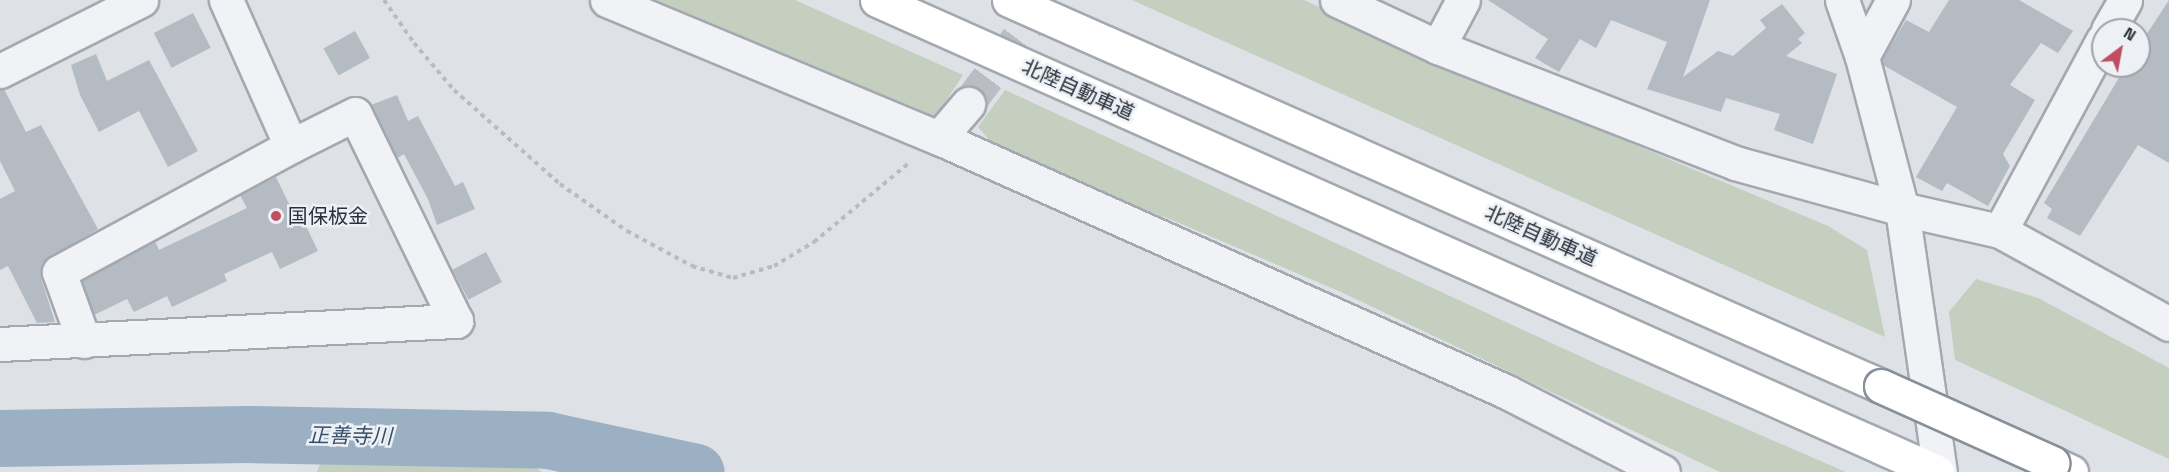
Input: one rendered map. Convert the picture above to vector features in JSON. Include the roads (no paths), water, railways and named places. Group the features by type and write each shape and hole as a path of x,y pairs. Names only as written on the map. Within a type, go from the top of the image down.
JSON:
{"highway":[{"name":"北陸自動車道","path":"877,0 1938,472"},
{"name":"北陸自動車道","path":"1009,0 2062,468"}],"street":[{"path":"0,71 141,0"},
{"path":"226,0 291,146"},
{"path":"607,0 939,138 1507,392 1663,472"},
{"path":"1337,0 1438,46 1735,163 1902,210 2000,231 2169,324"},
{"path":"1438,46 1463,0"},
{"path":"1842,0 1862,57 1902,210 1938,472"},
{"path":"1862,57 1893,0"},
{"path":"2115,18 2125,0"},
{"path":"2000,231 2091,62"},
{"path":"939,138 968,105"},
{"path":"0,344 84,341 456,321 355,114 291,146 59,273 84,341"}],"waterway":[{"name":"正善寺川","path":"0,438 247,434 548,440 696,472"}],"tunnel":[{"path":"968,104 1046,0"}],"place":[{"name":"国保板金","path":"276,216"}]}
